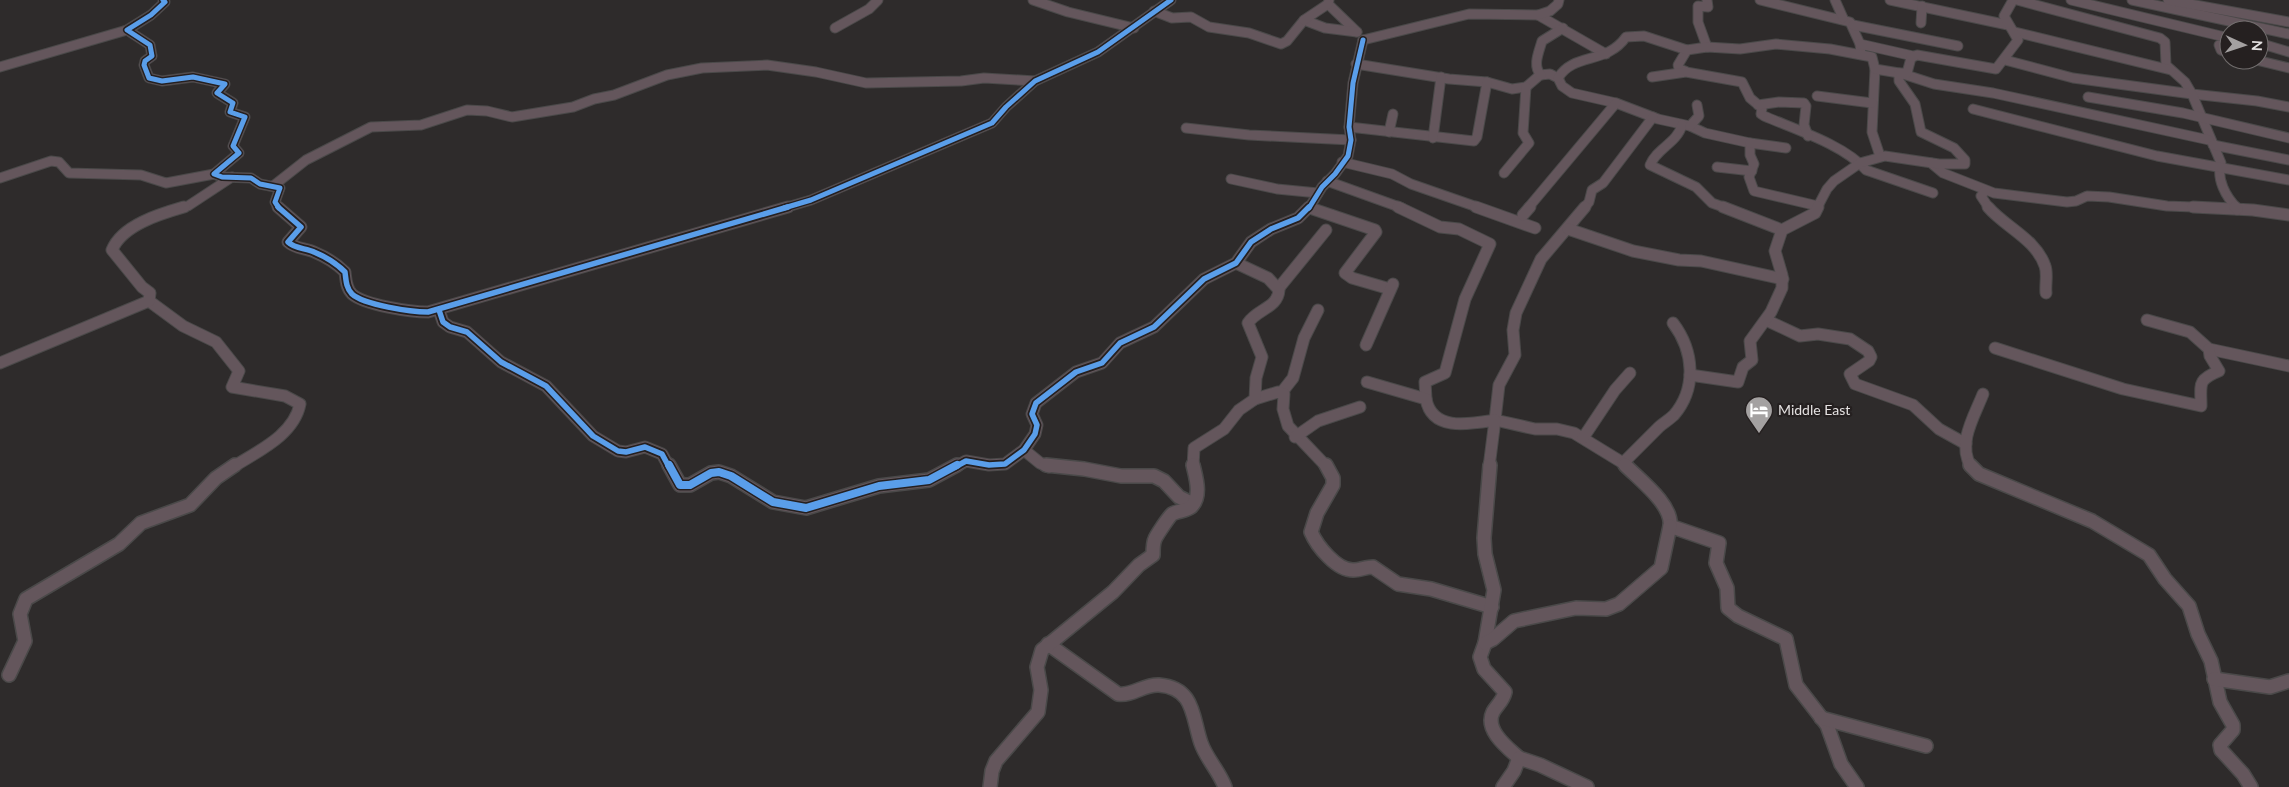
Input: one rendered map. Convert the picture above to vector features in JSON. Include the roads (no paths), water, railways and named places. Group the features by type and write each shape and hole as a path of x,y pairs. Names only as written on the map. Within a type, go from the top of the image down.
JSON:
{"street":[{"path":"0,67 127,30 151,16 164,2 163,0"},
{"path":"836,28 870,8 878,0"},
{"path":"1033,0 1068,12 1134,28"},
{"path":"1154,0 1168,1"},
{"path":"1304,20 1325,28 1360,36 1469,14 1538,15 1550,11 1558,4 1559,0"},
{"path":"1706,47 1698,22 1698,6 1708,6 1707,0"},
{"path":"1760,0 1843,18 1853,26 1860,44 1861,54"},
{"path":"1835,0 1843,18"},
{"path":"1890,0 2008,25"},
{"path":"1860,44 1913,56 1993,70 1997,69 2018,40 2004,16 2013,0"},
{"path":"2017,0 2160,38 2165,42 2166,65 2184,82 2192,94 2221,163 2221,168 2219,169 2226,197 2237,209"},
{"path":"2070,0 2219,36"},
{"path":"2132,0 2289,34"},
{"path":"2168,0 2289,22"},
{"path":"0,178 51,161 59,162 69,173 120,176 141,175 166,183 214,174 251,178 260,184 280,188 275,202 281,211 301,226 301,230 288,242 291,245 313,252 334,262 345,272 347,287 352,294 378,304 417,312 439,310 769,214 810,200 992,123 1006,107 1035,81 1090,56 1134,28 1168,1"},
{"path":"1154,11 1172,18 1191,17 1208,27 1249,34 1281,44 1287,41 1298,24 1329,2 1360,36"},
{"path":"1921,23 1922,6"},
{"path":"2100,21 2104,8"},
{"path":"1538,15 1606,54"},
{"path":"1853,26 1893,32 1958,46"},
{"path":"1563,28 1542,41 1536,64 1537,71 1552,75 1572,93 1616,103 1653,117 1686,125 1705,133 1750,143 1786,148"},
{"path":"127,30 150,45 152,56 145,61 144,65 152,81 201,77 225,84 217,93 233,103 230,112 245,117 233,146 239,154 218,167 214,174"},
{"path":"2015,32 2171,70"},
{"path":"439,310 443,322 450,327 467,332 501,362 546,386 593,436 618,451 626,452 645,447 662,454 680,485 695,483 711,473 725,474 774,502 806,508 879,486 929,480 966,461 989,465 1005,464 1024,450 1031,441 1037,429 1032,414 1036,404 1076,372 1102,363 1120,343 1154,327 1204,279 1236,263 1251,242 1272,229 1298,218 1310,208 1318,193 1348,156 1351,140 1349,127 1360,36"},
{"path":"1356,64 1486,82 1512,89 1526,87 1575,63 1606,54 1620,46 1626,37 1633,36 1644,36 1687,50 1706,47 1740,49 1776,44 1861,54 1872,57 1875,69 1872,132 1880,156"},
{"path":"2269,46 2289,52"},
{"path":"1687,50 1678,65 1679,69 1742,82 1750,98 1762,109 1762,115 1831,146 1860,163 1866,170 1933,193"},
{"path":"1901,73 1908,72 1913,56"},
{"path":"2005,60 2073,78 2192,94 2257,100 2289,107"},
{"path":"2269,63 2289,68"},
{"path":"273,186 306,160 371,127 421,125 467,110 487,111 512,117 573,107 594,99 614,95 667,75 702,68 767,65 816,72 866,84 962,81 984,78 1035,81"},
{"path":"1875,69 2024,100 2289,160"},
{"path":"1652,77 1665,72 1685,71"},
{"path":"1690,376 1738,382 1743,367 1752,360 1750,341 1766,320 1778,297 1783,279 1774,250 1782,230 1815,213 1834,181 1860,163 1880,156 1958,166 1966,163 1963,155 1954,148 1921,132 1915,104 1899,81 1901,73"},
{"path":"1433,138 1441,77"},
{"path":"1349,127 1433,138 1474,141 1486,82"},
{"path":"1504,173 1529,143 1523,133 1526,87"},
{"path":"1817,96 1872,104"},
{"path":"2088,97 2203,118 2289,138"},
{"path":"1758,105 1779,102 1804,103 1806,106 1804,125 1808,136"},
{"path":"1523,215 1570,156 1616,103"},
{"path":"1697,105 1696,110 1699,116 1686,125 1678,136 1662,148 1650,165 1696,187 1712,203 1782,230"},
{"path":"1973,109 2134,150 2289,180"},
{"path":"1389,132 1393,114"},
{"path":"1587,787 1540,765 1519,758 1498,736 1491,722 1491,714 1505,695 1503,689 1481,664 1480,657 1485,643 1494,590 1485,554 1484,538 1495,407 1499,385 1515,355 1513,330 1516,313 1542,259 1589,202 1592,190 1603,183 1653,117"},
{"path":"1186,128 1249,135 1351,140"},
{"path":"1750,143 1750,156 1754,164 1749,177 1752,188 1757,193 1818,206"},
{"path":"1342,162 1392,174 1423,188 1535,228"},
{"path":"1931,163 1937,170 1985,191 1998,194 2067,202 2076,201 2087,196 2109,197 2167,206 2237,209 2289,215"},
{"path":"1717,167 1752,171"},
{"path":"0,363 122,312 141,306 148,301 150,293 142,287 112,250 115,242 147,218 188,206 232,177"},
{"path":"1231,179 1277,189 1318,193"},
{"path":"1328,181 1404,209 1440,227 1459,229 1490,244 1465,299 1448,368 1445,373 1425,382 1428,410 1435,418 1462,425 1495,420 1535,429 1566,430 1623,463 1668,508 1671,518 1661,568 1620,604 1606,609 1576,608 1514,621 1493,639 1485,643"},
{"path":"1985,191 1981,196 1989,211 2039,253 2046,271 2046,293"},
{"path":"1310,208 1375,230 1376,232 1345,273 1352,278 1392,286 1366,344"},
{"path":"1568,229 1633,252 1679,260 1701,261 1783,279"},
{"path":"1278,289 1326,230"},
{"path":"1236,263 1268,276 1278,289 1278,296 1275,302 1254,316 1248,323 1262,357 1256,378 1255,399"},
{"path":"9,675 25,641 20,629 19,611 21,604 26,599 118,544 141,523 190,504 216,478 283,434 298,415 300,404 294,400 282,395 232,387 239,371 216,342 183,326 148,301"},
{"path":"990,787 992,770 996,761 1038,712 1041,703 1038,667 1042,650 1112,592 1139,565 1151,558 1154,540 1164,527 1166,519 1172,514 1190,508 1193,504 1198,490 1192,456 1194,448 1224,429 1239,410 1255,399 1282,392 1293,378 1304,338 1318,310"},
{"path":"1766,320 1798,335 1826,335 1853,341 1868,351 1872,357 1850,374 1855,384 1913,404 1939,429 1966,444"},
{"path":"2147,320 2194,334 2209,349 2289,366"},
{"path":"1623,463 1660,425 1673,417 1687,396 1690,376 1689,351 1681,331 1673,323"},
{"path":"1995,348 2063,371 2158,397 2201,406 2201,382 2206,377 2219,371 2210,356 2209,349"},
{"path":"1582,438 1615,390 1630,374"},
{"path":"1367,382 1426,399"},
{"path":"1282,392 1286,396 1283,409 1286,420 1296,436 1325,464 1333,478 1333,485 1317,513 1311,532 1316,542 1347,570 1353,571 1373,566 1398,584 1418,586 1492,607"},
{"path":"1983,394 1967,428 1966,444 1969,462 1976,472 2069,514 2092,521 2149,555 2165,579 2189,606 2198,634 2211,662 2220,702 2234,726 2233,730 2220,745 2221,750 2243,774 2251,787"},
{"path":"1296,436 1322,418 1360,407"},
{"path":"1024,450 1036,460 1050,467 1084,469 1121,476 1154,476 1164,481 1179,497 1193,504"},
{"path":"1670,526 1720,543 1716,563 1727,588 1728,608 1738,616 1786,640 1796,684 1801,694 1821,718 1832,737 1840,766 1857,787"},
{"path":"1048,644 1118,694 1126,695 1151,685 1169,687 1182,694 1193,708 1201,744 1219,772 1225,787"},
{"path":"2214,679 2265,687 2276,686 2289,681"},
{"path":"1821,718 1926,746"},
{"path":"1502,787 1514,771 1519,758"}],"place":[{"name":"Middle East","path":"1759,434"}]}
